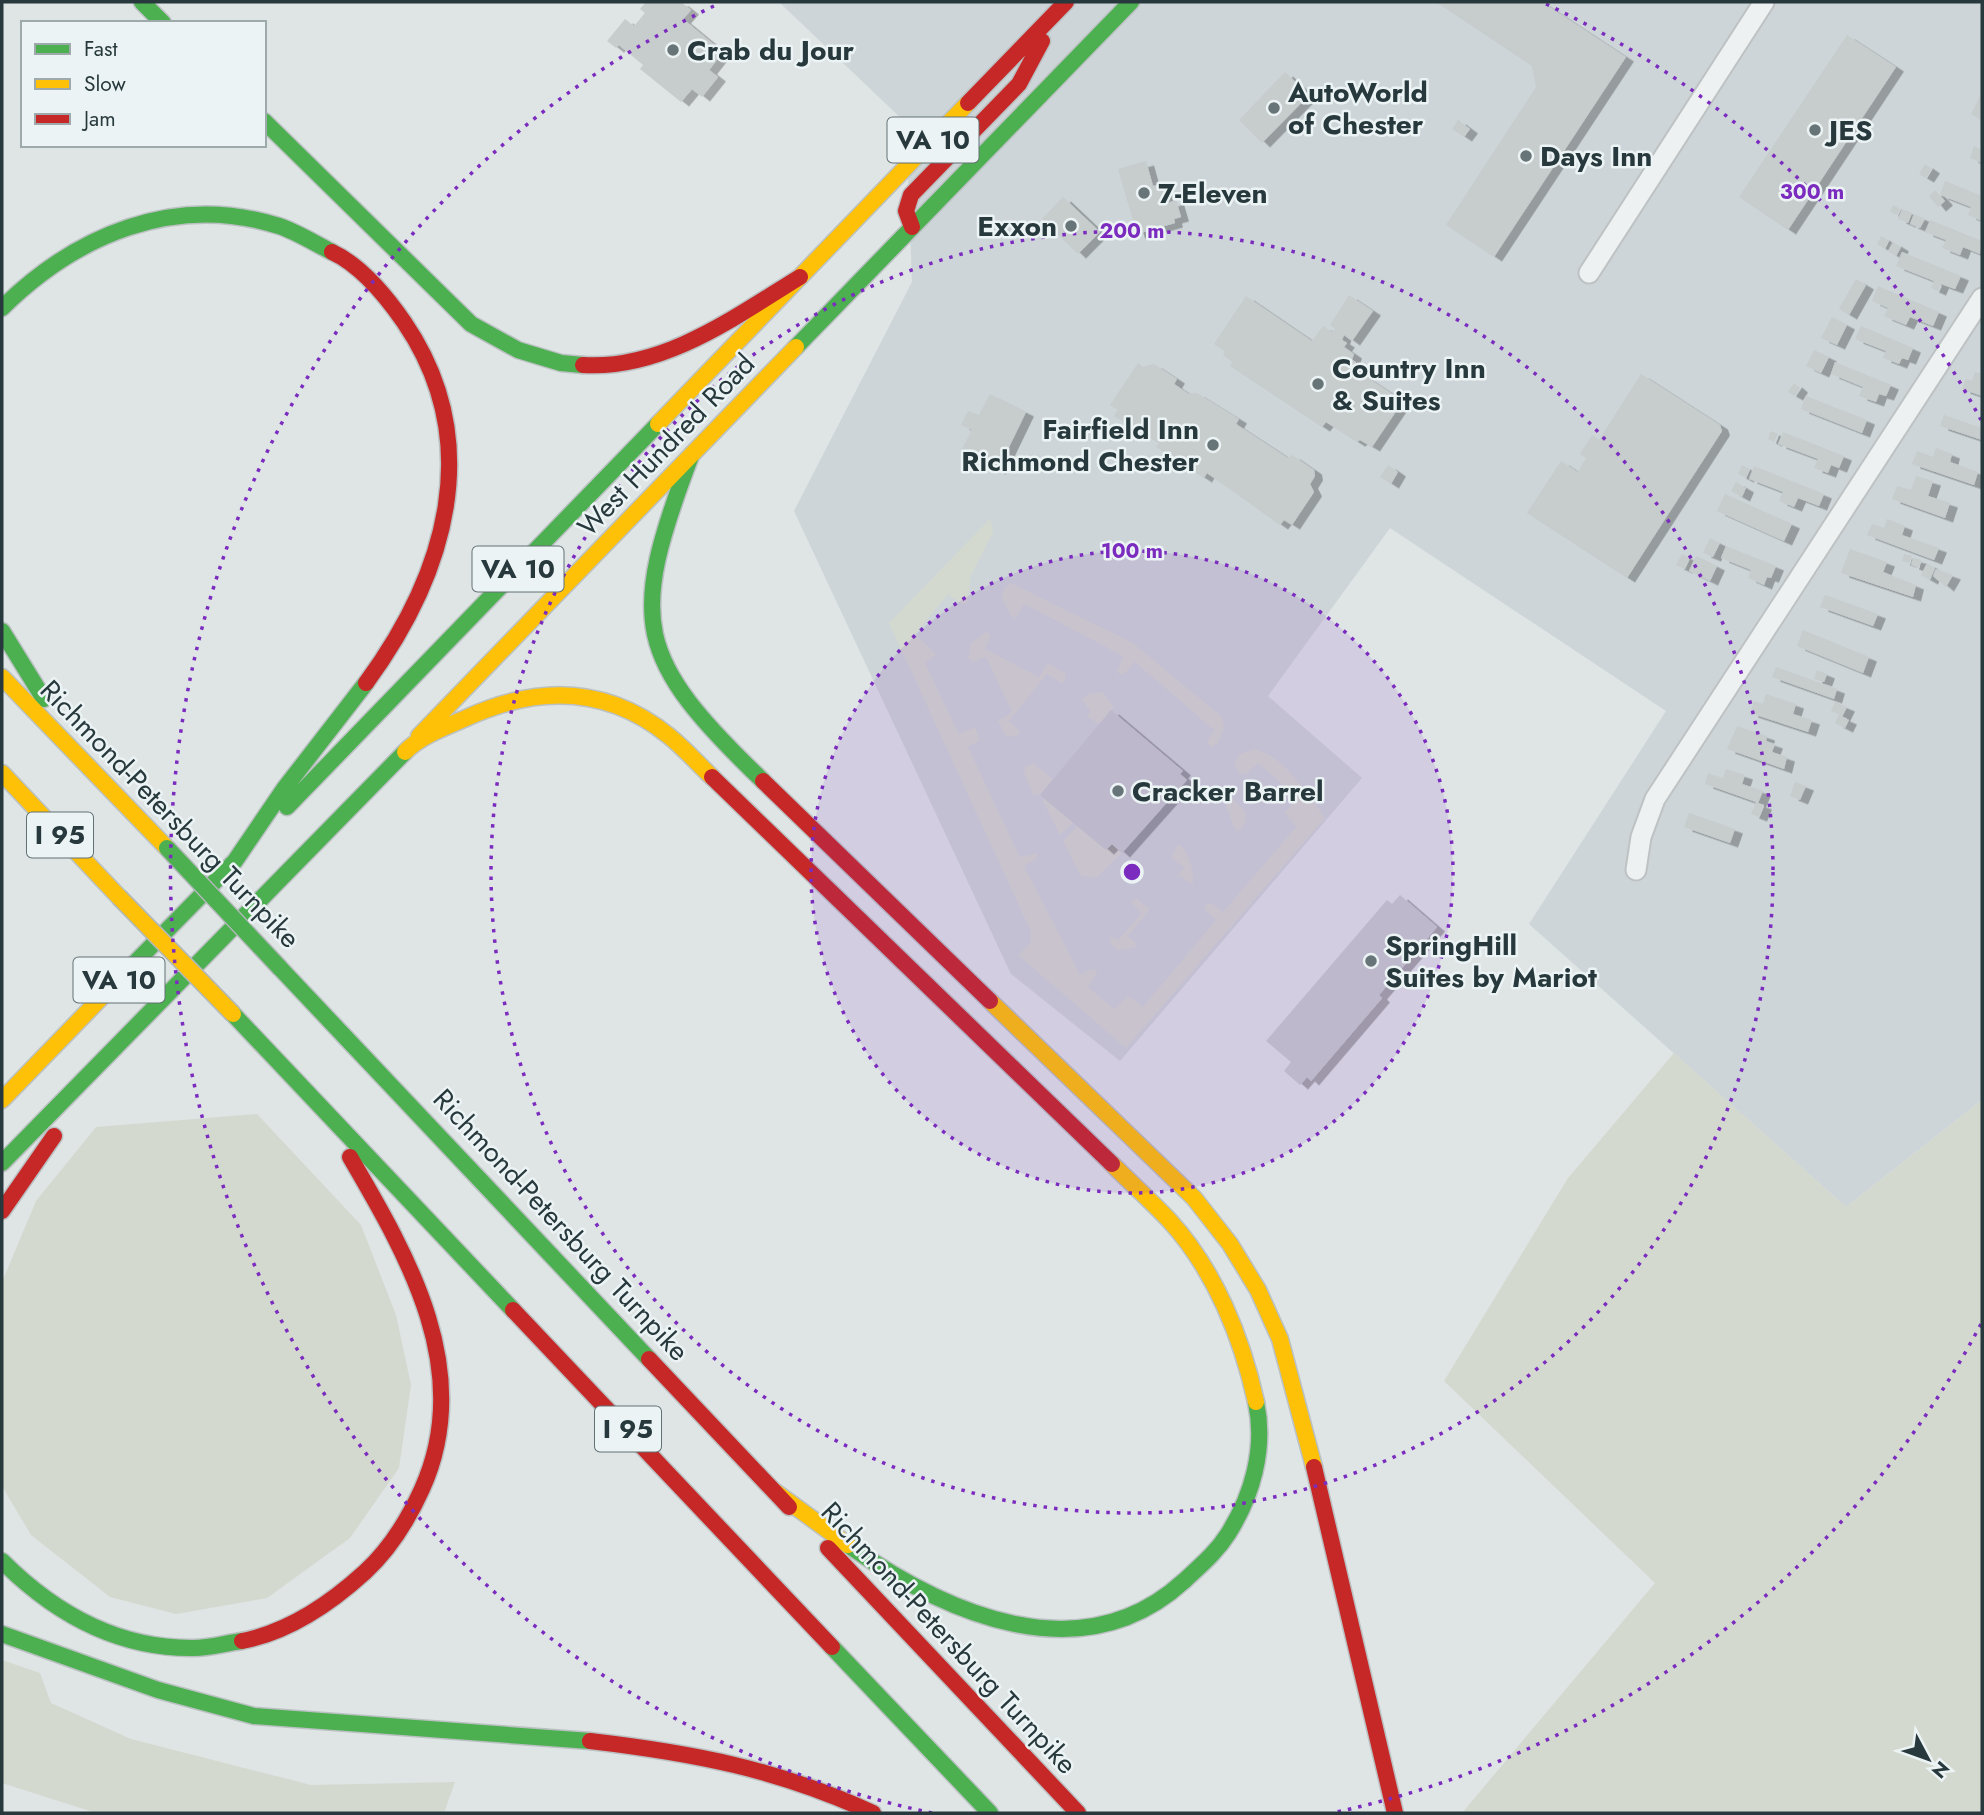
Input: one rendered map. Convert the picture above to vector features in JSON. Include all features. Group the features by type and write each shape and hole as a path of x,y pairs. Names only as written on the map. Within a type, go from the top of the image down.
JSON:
{"main road":[{"path":"142,2 161,21"},
{"name":"West Hundred Road","path":"2,1163 1131,2"},
{"path":"912,227 905,217 905,206 911,195 1019,83 1063,4"},
{"name":"West Hundred Road","path":"2,1100 1063,4"},
{"path":"266,123 471,324 509,346 548,359 607,366 667,354 706,335 800,277"},
{"path":"2,308 37,274 68,253 124,228 165,218 195,215 254,221 290,231 324,246 379,287 413,329 439,382 449,417 454,453 450,499 438,552 417,604 391,650 335,726 292,778 236,860"},
{"path":"691,456 655,551 649,596 654,639 686,701 718,738 1194,1198 1223,1232 1266,1301 1286,1350 1395,1813"},
{"path":"2,631 77,753"},
{"name":"Richmond-Petersburg Turnpike","path":"2,677 167,848 1078,1813"},
{"path":"412,744 497,702 549,693 579,695 617,705 668,734 1171,1222 1199,1258 1222,1297 1243,1343 1254,1378 1259,1413 1259,1449 1253,1481 1242,1511 1226,1538 1202,1567 1153,1605 1127,1618 1092,1627 1028,1627 989,1619 950,1605 911,1587 774,1491"},
{"name":"I 95","path":"2,773 990,1813"},
{"path":"2,1210 42,1152 155,1005"},
{"path":"2,1561 54,1608 107,1634 143,1643 178,1647 214,1646 277,1630 316,1611 364,1575 396,1540 415,1510 437,1451 442,1416 437,1345 425,1298 405,1253 322,1108"},
{"path":"2,1634 107,1674 201,1704 254,1716 680,1751 782,1775 821,1789 873,1813"}],"street":[{"path":"1589,274 1764,2"},
{"path":"1636,870 1640,837 1655,799 1982,298"}],"shaded area":[{"path":"779,2 1982,2 1982,1100 1846,1207 1529,924 1666,711 1390,528 1268,696 1362,778 1120,1061 1011,974 794,511 912,282 906,123"},
{"path":"990,519 993,532 971,575 967,603 962,604 948,594 915,634 936,654 925,663 959,734 975,727 980,740 968,747 1020,857 1038,853 1036,859 1024,866 1080,974 1093,969 1098,971 1088,987 1114,1009 1128,996 1143,1007 1216,920 1204,909 1206,904 1211,903 1223,912 1296,827 1285,813 1297,797 1258,763 1246,774 1239,774 1234,764 1240,754 1254,749 1275,759 1294,777 1325,818 1126,1048 1018,955 1030,943 1031,932 889,623"},
{"path":"1011,583 1133,643 1221,716 1224,726 1218,744 1211,747 1207,742 1214,730 1135,662 1124,674 1119,674 1117,670 1123,656 1024,604 1016,618 1011,616 1001,597 1005,587"},
{"path":"987,631 991,636 985,649 1039,677 1048,663 1066,674 1065,681 1061,683 1047,674 1009,721 1020,731 1016,737 1006,736 998,721 1012,712 986,657 973,662 968,658 971,643"},
{"path":"1103,692 1114,707 1099,724 1086,716 1091,711 1081,700 1090,693"},
{"path":"1033,763 1053,779 1040,795 1033,795 1024,773 1025,766"},
{"path":"1227,793 1245,811 1245,823 1238,832 1224,800"},
{"path":"1045,799 1073,823 1060,835 1042,800"},
{"path":"1077,826 1106,850 1112,844 1122,853 1096,878 1081,876 1063,841"},
{"path":"1178,844 1185,850 1190,862 1192,884 1178,875 1184,868 1171,857"},
{"path":"1136,898 1150,909 1128,936 1136,943 1135,948 1118,950 1111,944 1109,936 1118,940 1142,913 1131,903"},
{"path":"1674,1053 1846,1207 1982,1100 1982,1813 1462,1813 1655,1583 1444,1381 1568,1178"},
{"path":"257,1114 361,1225 396,1315 411,1385 399,1468 350,1538 267,1598 176,1614 110,1597 31,1535 2,1486 2,1282 36,1201 96,1127"},
{"path":"2,1660 40,1673 51,1703 131,1739 311,1785 455,1782 444,1813 96,1813 2,1783"}],"building":[{"name":"Crab du Jour","path":"646,2 681,2 691,10 683,19 723,52 709,70 718,77 702,97 692,89 681,102 640,69 643,65 619,45 616,48 607,41 625,19 634,26 645,13 640,9"},
{"name":"Days Inn","path":"1436,2 1542,2 1626,57 1494,257 1446,225 1536,87 1532,66"},
{"path":"1847,35 1896,67 1788,230 1739,197"},
{"name":"AutoWorld of Chester","path":"1285,72 1309,95 1262,143 1239,120"},
{"path":"1980,96 1982,97 1981,120 1971,114"},
{"path":"1458,120 1470,129 1464,137 1452,129"},
{"path":"1974,146 1982,150 1982,163 1970,158"},
{"name":"7-Eleven","path":"1146,161 1153,186 1161,184 1167,203 1176,200 1181,217 1174,219 1175,223 1137,234 1118,169"},
{"path":"1925,164 1932,169 1926,178 1919,174"},
{"path":"1945,181 1982,196 1982,221 1968,215 1971,207 1940,195"},
{"path":"1935,190 1945,201 1938,207 1929,196"},
{"name":"Exxon","path":"1063,197 1100,232 1078,254 1042,219"},
{"path":"1893,205 1900,209 1897,215 1890,212"},
{"path":"1902,209 1912,213 1908,223 1898,219"},
{"path":"1914,214 1925,219 1920,228 1910,224"},
{"path":"1930,220 1982,241 1980,254 1963,247 1960,255 1942,248 1946,240 1925,232"},
{"path":"1881,236 1889,241 1885,249 1877,244"},
{"path":"1893,242 1901,247 1896,256 1888,251"},
{"path":"1902,252 1961,276 1955,289 1941,284 1938,291 1931,288 1934,281 1896,266"},
{"path":"1856,279 1866,285 1849,315 1839,309"},
{"path":"1878,286 1939,312 1933,326 1910,317 1906,325 1884,316 1888,308 1872,301"},
{"name":"Country Inn & Suites","path":"1349,295 1373,311 1352,341 1344,335 1342,340 1347,343 1344,347 1354,354 1352,360 1356,362 1353,368 1403,401 1372,447 1360,440 1357,442 1326,422 1322,427 1230,366 1232,362 1223,355 1225,351 1214,344 1246,296 1312,341 1323,326 1332,332 1335,329 1330,325"},
{"path":"1832,317 1847,325 1837,345 1821,338"},
{"path":"1861,326 1913,348 1908,360 1902,358 1899,364 1883,358 1886,351 1855,339"},
{"path":"1814,350 1829,357 1821,373 1806,366"},
{"path":"1835,362 1891,385 1886,396 1879,394 1876,402 1859,396 1863,387 1831,374"},
{"name":"Fairfield Inn Richmond Chester","path":"1138,363 1143,367 1154,364 1177,379 1174,384 1189,394 1197,393 1239,419 1236,424 1288,458 1292,455 1314,470 1315,476 1310,484 1314,492 1292,525 1284,520 1280,525 1207,473 1204,478 1156,447 1159,443 1114,416 1118,410 1110,405"},
{"path":"1975,372 1982,374 1982,396 1962,389 1966,379 1972,381"},
{"path":"1641,374 1720,425 1722,431 1627,578 1527,513 1561,461 1578,472 1586,458 1580,454 1592,435 1599,440"},
{"path":"1794,383 1800,388 1795,396 1788,392"},
{"path":"990,394 1026,412 998,470 961,451 972,430 961,425 968,411 979,415"},
{"path":"1806,396 1867,420 1862,433 1801,409"},
{"path":"1944,415 1982,428 1982,440 1940,426"},
{"path":"1771,431 1778,434 1774,442 1768,439"},
{"path":"1783,432 1844,456 1839,468 1831,465 1828,473 1814,468 1818,459 1778,444"},
{"path":"1936,448 1952,454 1950,462 1978,472 1974,485 1912,464 1917,451 1933,457"},
{"path":"1388,465 1398,472 1391,484 1380,477"},
{"path":"1742,465 1750,469 1746,478 1738,474"},
{"path":"1754,466 1824,494 1819,506 1798,498 1794,507 1779,501 1783,492 1749,479"},
{"path":"1916,476 1933,481 1928,496 1950,503 1945,518 1892,499 1897,486 1911,490"},
{"path":"1736,482 1746,488 1742,497 1731,491"},
{"path":"1725,494 1792,524 1784,541 1717,511"},
{"path":"1887,519 1905,526 1902,535 1939,548 1934,560 1867,535 1872,524 1884,528"},
{"path":"1710,538 1720,543 1713,557 1703,553"},
{"path":"1726,546 1776,566 1771,578 1767,577 1764,585 1748,578 1751,570 1721,558"},
{"path":"1850,549 1887,562 1883,572 1916,585 1913,597 1841,573"},
{"path":"1682,554 1690,558 1685,569 1676,565"},
{"path":"1904,554 1912,556 1909,563 1902,561"},
{"path":"1696,556 1717,566 1710,581 1689,571"},
{"path":"1913,558 1921,560 1919,568 1911,565"},
{"path":"1927,563 1935,568 1930,580 1921,575"},
{"path":"1936,569 1953,575 1946,587 1933,576"},
{"path":"1825,595 1878,614 1873,626 1820,607"},
{"path":"1803,630 1869,657 1863,673 1797,646"},
{"path":"1776,667 1837,689 1834,699 1772,677"},
{"path":"1817,670 1827,674 1824,682 1814,679"},
{"path":"1766,694 1796,704 1793,714 1812,720 1808,732 1750,713 1754,701 1763,704"},
{"path":"1835,702 1847,707 1842,717 1849,720 1845,728 1835,723 1839,714 1831,711"},
{"name":"Cracker Barrel","path":"1111,710 1183,771 1180,774 1187,780 1122,853 1112,844 1106,850 1040,795"},
{"path":"1737,726 1767,736 1766,741 1775,744 1772,752 1787,757 1784,769 1727,749"},
{"path":"1726,769 1745,775 1742,784 1763,791 1758,803 1764,805 1759,817 1751,814 1756,802 1705,784 1708,773 1723,778"},
{"path":"1795,782 1806,786 1800,800 1790,796"},
{"path":"1689,813 1735,829 1730,843 1684,827"},
{"name":"SpringHill Suites by Mariot","path":"1400,895 1437,927 1379,995 1382,998 1311,1081 1307,1077 1300,1085 1284,1071 1291,1062 1266,1041 1387,900 1392,904"}],"traffic: fast":[{"path":"142,2 161,21"},
{"path":"796,347 1131,2"},
{"path":"266,123 471,324 518,350 561,363 583,365"},
{"path":"2,308 31,282 94,241 129,227 165,218 202,215 240,217 286,228 332,252"},
{"path":"287,807 658,424"},
{"path":"691,456 658,559 652,599 655,634 667,667 688,701 763,781"},
{"path":"2,631 44,699"},
{"path":"124,974 235,861 284,789 366,683"},
{"path":"2,1163 405,752"},
{"path":"167,848 280,968"},
{"path":"280,968 649,1359"},
{"path":"233,1014 513,1310"},
{"path":"848,1545 927,1593 970,1611 1014,1624 1058,1629 1102,1625 1144,1609 1184,1581 1223,1541 1244,1504 1255,1471 1259,1437 1256,1402"},
{"path":"2,1561 43,1597 66,1612 114,1635 166,1647 200,1648 242,1641"},
{"path":"2,1634 158,1690 254,1716 590,1741"},
{"path":"832,1647 990,1813"}],"traffic: slow":[{"path":"658,424 968,103"},
{"path":"419,736 796,347"},
{"path":"2,677 167,848"},
{"path":"405,752 434,732 492,707 544,696 570,696 596,699 645,719 675,741 712,777"},
{"path":"2,773 119,897"},
{"path":"119,897 233,1014"},
{"path":"2,1100 124,974"},
{"path":"990,1001 1194,1198 1230,1244 1258,1290 1280,1339 1314,1467"},
{"path":"1112,1164 1169,1220 1200,1261 1234,1329 1256,1402"},
{"path":"774,1491 848,1545"}],"traffic: jam":[{"path":"968,103 1066,2"},
{"path":"912,227 906,211 911,195 1019,84 1042,41"},
{"path":"332,252 353,265 372,282 404,322 429,367 444,414 449,460 446,507 435,553 417,597 394,641 366,683"},
{"path":"583,365 613,364 670,350 724,324 800,277"},
{"path":"712,777 1112,1164"},
{"path":"763,781 990,1001"},
{"path":"2,1211 54,1136"},
{"path":"242,1641 276,1631 308,1615 338,1595 374,1563 398,1534 411,1512 437,1445 441,1402 438,1359 428,1317 394,1235 350,1157"},
{"path":"513,1310 832,1647"},
{"path":"649,1359 789,1507"},
{"path":"1314,1467 1395,1813"},
{"path":"828,1548 1078,1813"},
{"path":"590,1741 664,1751 734,1765 803,1785 873,1813"}],"place":[{"name":"Crab du Jour","path":"673,50"},
{"name":"AutoWorld of Chester","path":"1274,108"},
{"name":"JES","path":"1815,130"},
{"name":"Days Inn","path":"1526,156"},
{"name":"7-Eleven","path":"1144,193"},
{"name":"Exxon","path":"1071,226"},
{"name":"Country Inn & Suites","path":"1318,384"},
{"name":"Fairfield Inn Richmond Chester","path":"1213,445"},
{"name":"Cracker Barrel","path":"1118,791"},
{"name":"SpringHill Suites by Mariot","path":"1371,961"}]}
